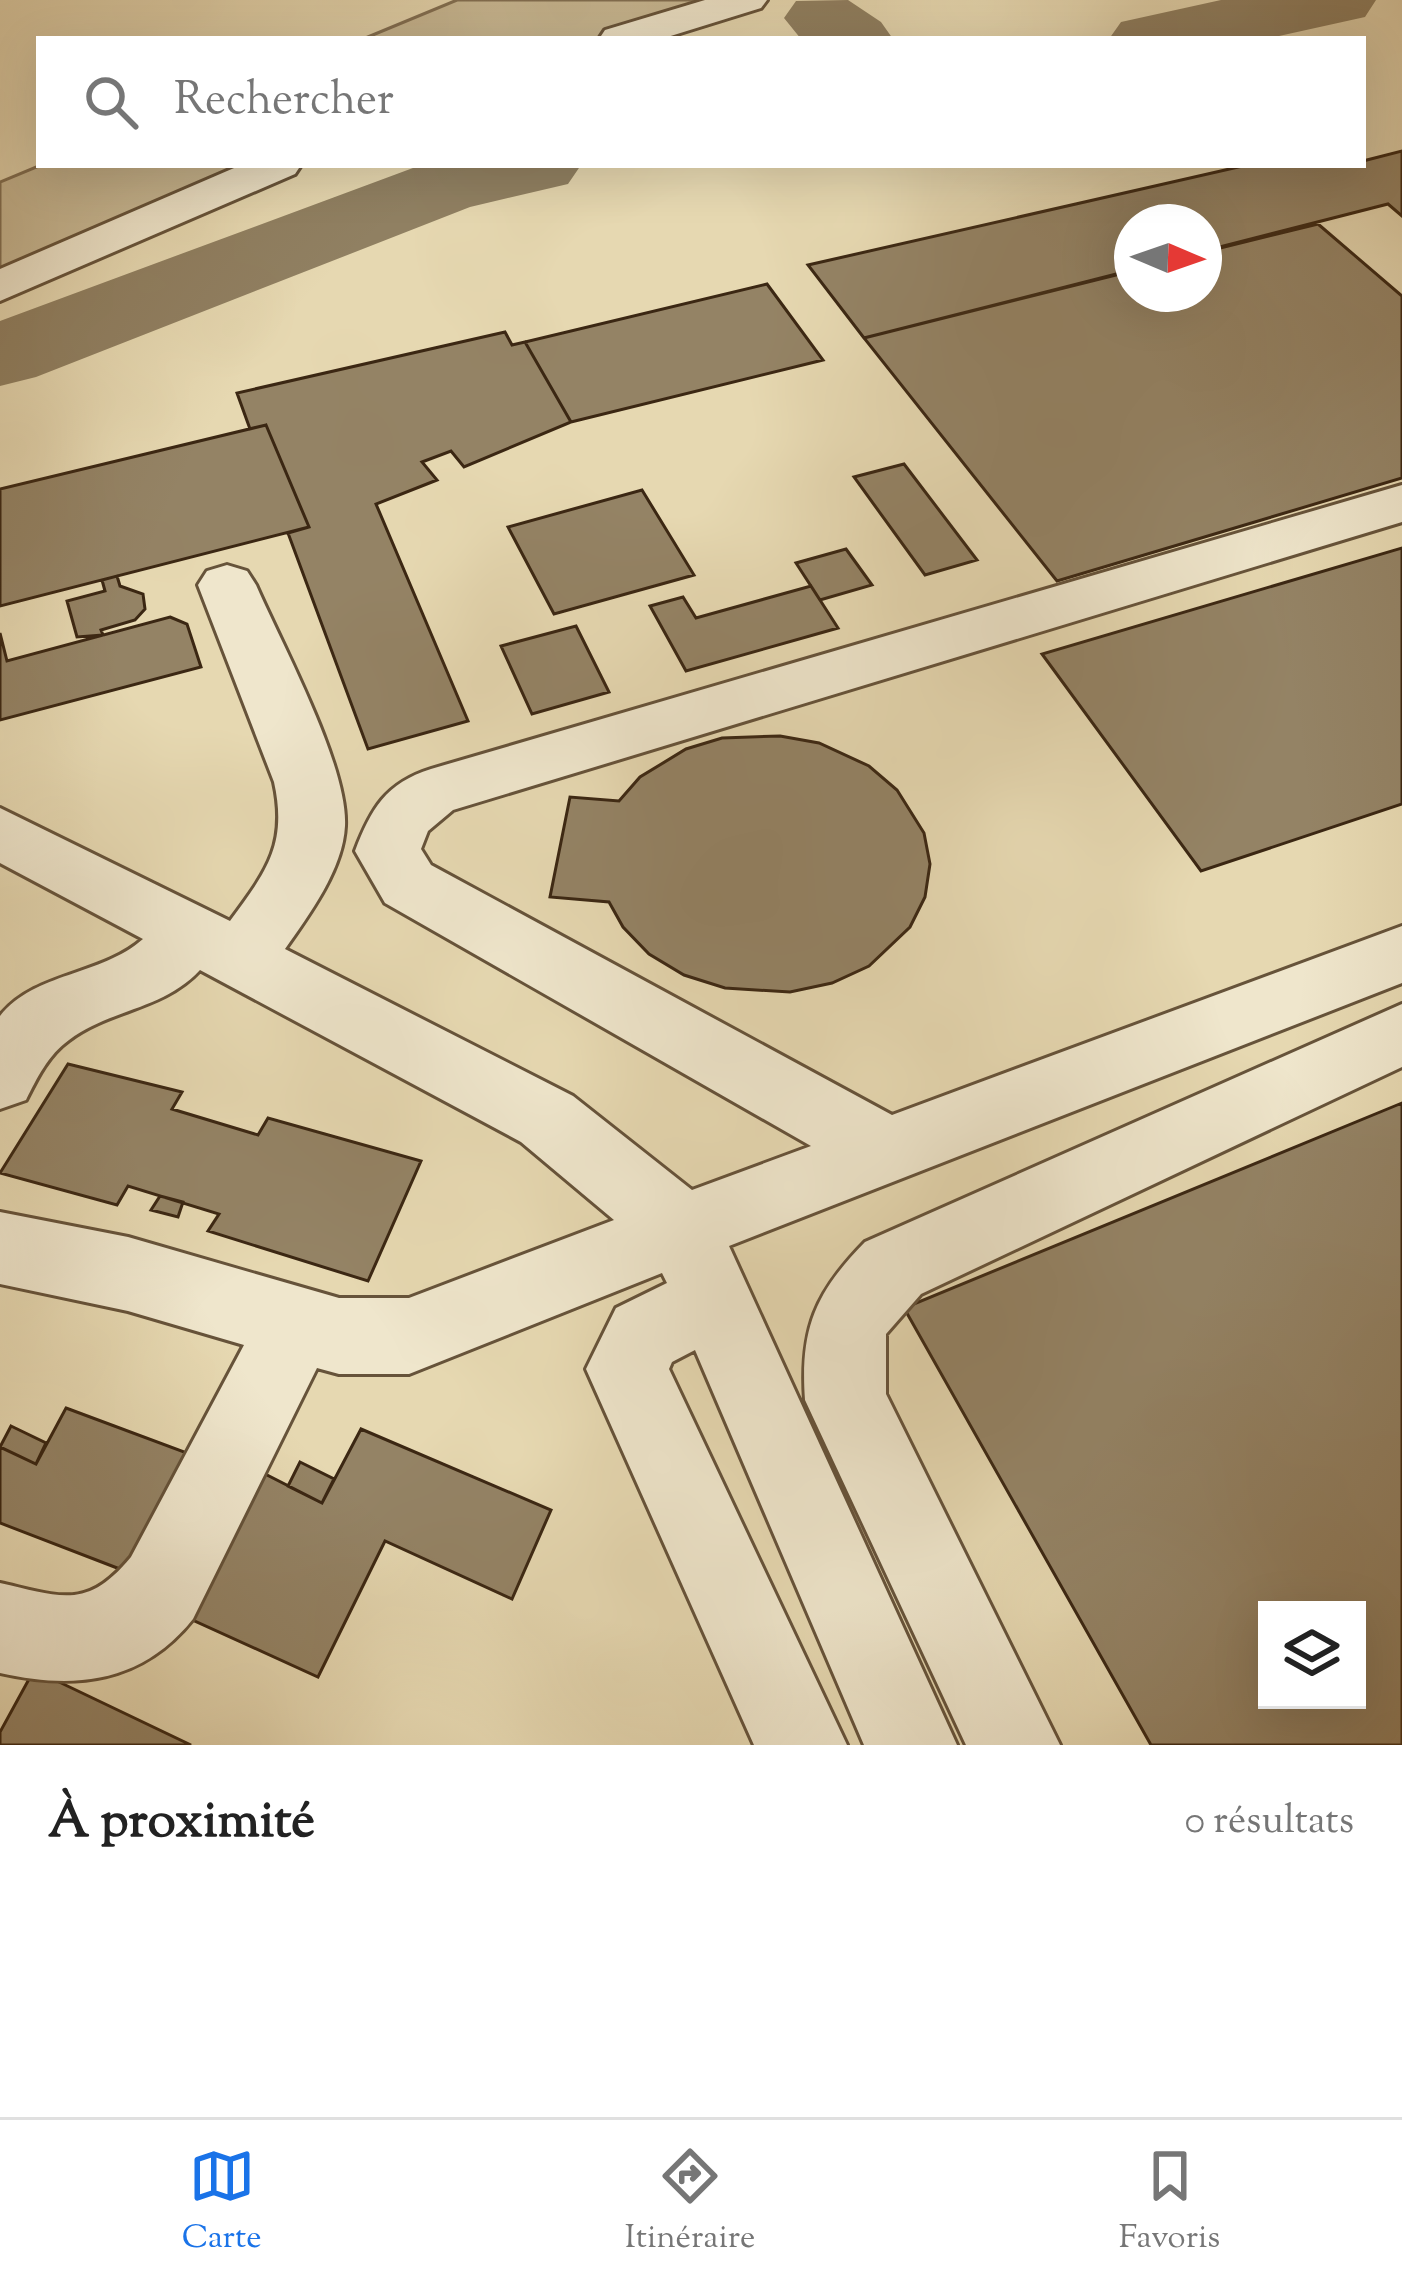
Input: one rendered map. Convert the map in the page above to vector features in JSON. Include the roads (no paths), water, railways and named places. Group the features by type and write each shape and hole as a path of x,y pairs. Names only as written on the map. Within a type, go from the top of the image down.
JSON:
{"lane":[{"path":"629,36 747,0"},
{"path":"0,287 272,168"},
{"path":"887,1151 408,884 388,851 400,817 430,793 1402,503"},
{"path":"0,1078 32,1025 56,1007 128,985 216,945 298,877 315,824 302,772 227,585"},
{"path":"0,833 547,1119 698,1264 911,1745"},
{"path":"0,1248 128,1274 340,1336 409,1336 698,1264 887,1151 1402,954"},
{"path":"1014,1745 846,1400 841,1350 852,1310 893,1268 1402,1034"},
{"path":"698,1264 644,1335 627,1369 784,1739"},
{"path":"0,1628 64,1643 106,1634 142,1616 162,1588 298,1323"}]}
